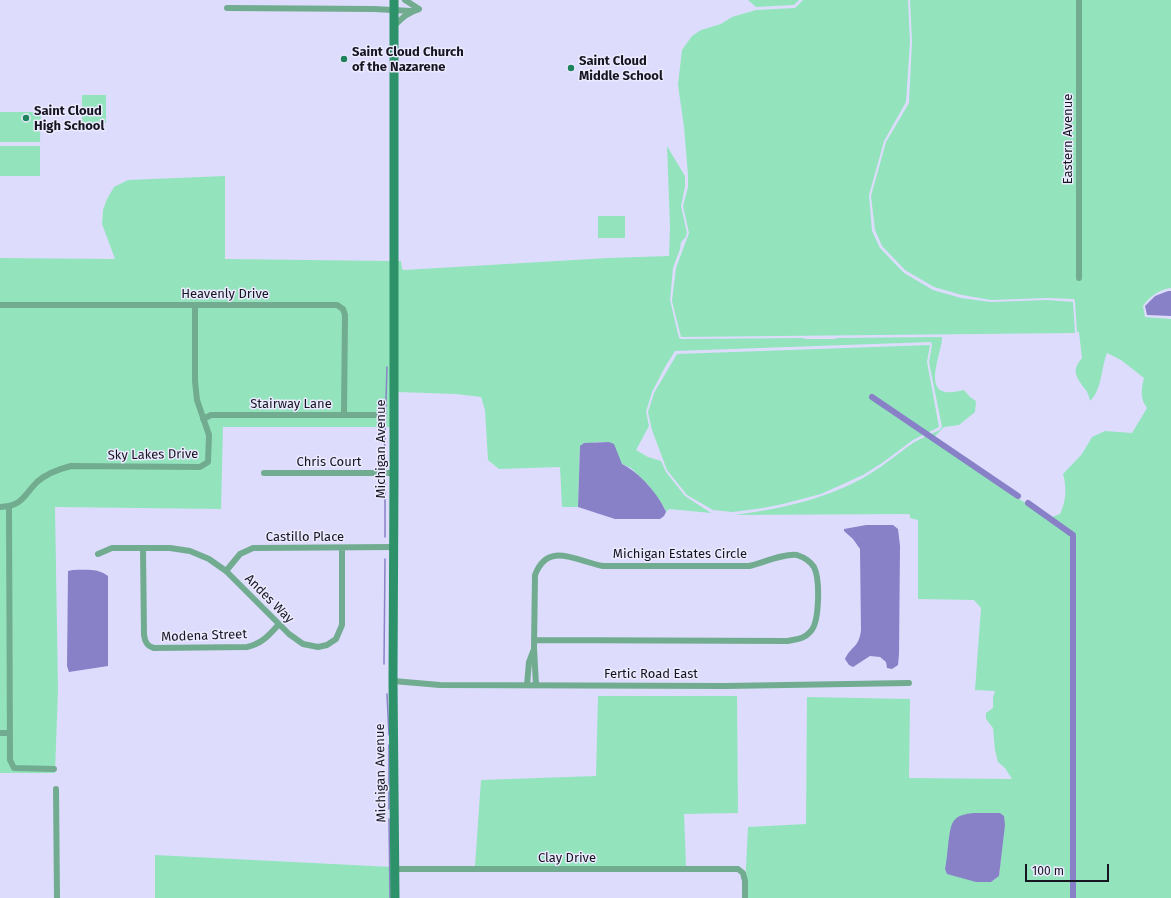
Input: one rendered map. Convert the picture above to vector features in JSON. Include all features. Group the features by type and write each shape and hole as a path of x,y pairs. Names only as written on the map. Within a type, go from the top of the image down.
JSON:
{"street":[{"path":"394,26 405,15 411,11 419,9 405,0"},
{"name":"Eastern Avenue","path":"1079,0 1079,278"},
{"path":"227,8 394,5 411,11"},
{"name":"Michigan Avenue","path":"394,5 394,473 392,681 395,898"},
{"name":"Heavenly Drive","path":"0,305 337,305 343,309 345,314 344,414"},
{"name":"Sky Lakes Drive","path":"9,507 17,504 37,482 48,474 71,466 200,466 205,465 208,462 209,435 197,400 195,381 195,305"},
{"name":"Stairway Lane","path":"203,419 211,415 380,415"},
{"name":"Chris Court","path":"264,473 394,473"},
{"path":"0,507 9,507 10,760 14,768 54,768"},
{"name":"Castillo Place","path":"226,571 240,554 253,548 393,547"},
{"name":"Andes Way","path":"98,554 112,548 170,548 190,551 209,559 226,571 289,634 309,646 322,647 333,642 341,630 342,548"},
{"name":"Modena Street","path":"143,548 144,635 145,642 150,647 247,647 256,645 262,641 279,624"},
{"name":"Michigan Estates Circle","path":"534,640 788,641 802,639 811,632 815,625 817,615 817,578 813,566 806,558 795,555 784,556 761,564 749,566 603,566 562,555 552,556 538,565 535,575 534,640 534,648 536,685"},
{"name":"Michigan Estates Circle","path":"527,685 529,662 534,648"},
{"name":"Fertic Road East","path":"392,681 440,685 733,686 909,683"},
{"path":"0,732 10,733"},
{"path":"56,790 57,898"},
{"name":"Clay Drive","path":"395,869 738,869 743,873 745,881 745,898"}],"green space":[{"path":"748,0 799,0 794,5 756,7"},
{"path":"803,0 908,0 910,42 906,102 884,141 869,195 872,231 880,248 904,273 933,290 961,298 991,302 1047,300 1073,302 1075,333 681,337 672,301 676,268 689,233 683,206 688,187 688,175 684,127 678,85 682,50 692,36 701,30 721,24 732,17 756,10 795,8"},
{"path":"910,0 1171,0 1171,288 1155,294 1143,306 1145,317 1171,319 1171,898 747,898 746,868 748,827 806,824 807,697 910,699 909,778 1012,779 1005,768 998,762 995,750 993,728 986,719 986,713 993,708 995,691 975,690 981,608 974,600 918,599 918,520 910,518 910,515 908,514 735,515 768,510 817,498 848,486 882,466 913,443 940,430 942,427 929,362 932,345 931,342 675,351 652,392 646,412 649,426 636,450 648,457 661,461 666,472 685,496 711,513 669,509 666,512 649,486 631,468 622,464 609,442 596,442 580,446 578,507 562,507 560,467 499,469 488,460 485,410 481,397 456,394 397,392 398,261 401,261 402,269 404,270 608,258 669,256 670,227 667,146 685,176 685,187 681,206 687,233 681,242 673,268 670,300 679,338 834,339 942,337 935,376 939,389 945,392 964,390 976,401 975,412 959,425 944,427 933,438 1047,519 1060,514 1064,504 1065,494 1063,474 1082,454 1092,437 1105,431 1132,433 1147,408 1143,401 1142,394 1144,378 1121,360 1107,353 1097,391 1090,401 1087,392 1076,374 1077,367 1082,358 1079,332 1077,332 1074,299 1047,298 991,300 962,295 934,287 905,270 882,246 875,230 871,196 886,142 909,103 912,42","holes":["950,831 1001,854 999,876 991,882 947,874 945,869 948,860"]},
{"path":"82,95 106,95 106,123 82,123"},
{"path":"0,112 41,112 40,142 0,142"},
{"path":"0,146 40,146 40,176 0,176"},
{"path":"225,176 225,259 391,261 391,427 223,427 221,509 55,507 58,690 55,773 0,773 0,258 115,259 102,224 103,210 114,187 128,180"},
{"path":"598,216 625,216 625,238 598,238"},
{"path":"930,345 927,362 939,427 913,440 863,475 821,494 783,504 733,512 713,510 687,495 667,470 652,430 648,412 654,393 677,354"},
{"path":"598,696 737,696 738,813 684,814 686,866 475,866 481,780 596,776"},
{"path":"155,855 392,867 392,898 155,898"}],"shaded area":[{"path":"1171,291 1171,316 1147,315 1145,306 1155,296"},
{"path":"609,442 614,444 622,464 642,478 659,498 666,512 660,519 615,519 578,507 580,446 584,443"},
{"path":"866,525 893,525 898,529 900,546 899,654 898,665 892,669 887,668 886,662 880,657 870,656 853,667 849,665 845,659 857,644 861,630 860,549 853,539 844,531 844,529"},
{"path":"68,571 96,571 104,573 108,576 108,666 69,672 67,666"},
{"path":"973,813 1000,813 1004,816 1005,825 999,876 991,882 976,882 947,874 945,869 950,831 953,822 959,816"}],"waterway":[{"path":"384,466 387,367"},
{"path":"872,397 1018,496"},
{"path":"385,478 385,537"},
{"path":"1028,503 1073,535 1073,898"},
{"path":"384,664 385,559"},
{"path":"387,694 389,735"},
{"path":"389,745 389,809"},
{"path":"389,819 390,898"}],"place":[{"name":"Saint Cloud Church of the Nazarene","path":"344,59"},
{"name":"Saint Cloud Middle School","path":"571,68"},
{"name":"Saint Cloud High School","path":"26,118"}]}
